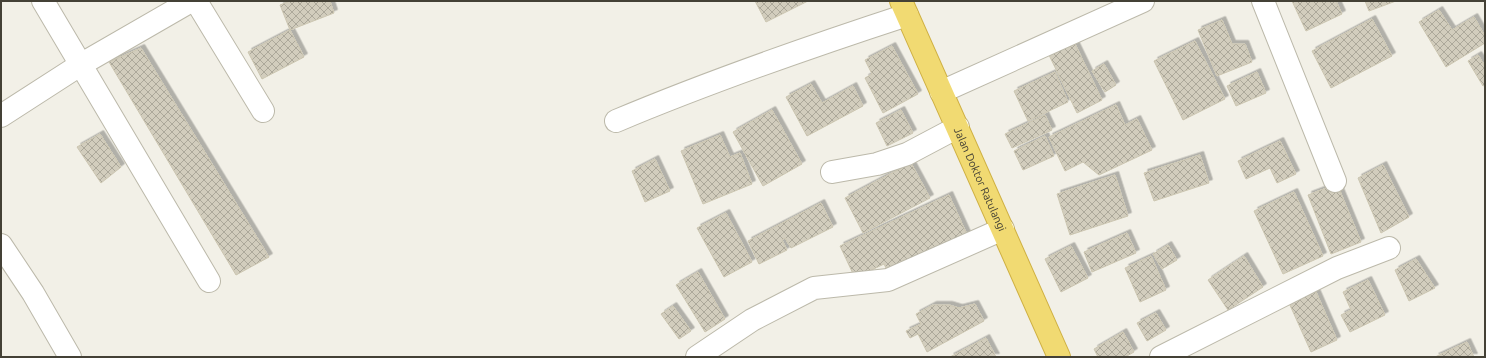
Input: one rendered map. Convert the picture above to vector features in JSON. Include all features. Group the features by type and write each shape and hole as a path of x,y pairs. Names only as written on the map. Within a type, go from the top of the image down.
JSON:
{"highway":[{"name":"Jalan Doktor Ratulangi","path":"904,8 1059,357"}],"street":[{"path":"43,1 209,281"},
{"path":"1,116 80,65 191,1"},
{"path":"196,1 263,111"},
{"path":"941,92 1143,1"},
{"path":"1263,1 1335,181"},
{"path":"616,121 686,92 840,37 904,8"},
{"path":"832,172 877,164 906,154 958,127"},
{"path":"697,357 752,320 814,288 888,280 1003,229"},
{"path":"1,245 33,293 70,357"},
{"path":"1161,357 1337,268 1389,248"}],"building":[{"path":"290,1 330,1 334,13 290,30 280,5"},
{"path":"755,1 808,1 766,22"},
{"path":"1292,1 1336,1 1342,14 1306,31"},
{"path":"1365,1 1396,1 1369,11"},
{"path":"1439,10 1452,30 1474,17 1485,36 1485,43 1446,67 1419,22"},
{"path":"1372,19 1392,56 1331,88 1312,51"},
{"path":"1222,20 1232,44 1245,44 1252,62 1217,76 1198,30"},
{"path":"290,30 304,57 262,79 248,52"},
{"path":"1195,41 1225,99 1183,120 1154,61"},
{"path":"1074,42 1102,100 1077,113 1049,55"},
{"path":"892,46 918,94 883,113 865,78 872,74 865,60"},
{"path":"141,48 269,257 236,275 109,62"},
{"path":"1478,55 1485,66 1485,85 1483,86 1468,61"},
{"path":"1104,64 1116,85 1105,92 1092,71"},
{"path":"1055,72 1068,102 1028,121 1014,91"},
{"path":"1257,72 1266,93 1236,106 1227,86"},
{"path":"811,84 822,103 853,86 863,106 807,136 786,97"},
{"path":"1116,105 1125,125 1137,119 1152,150 1099,175 1083,162 1065,171 1049,137"},
{"path":"772,110 802,164 763,186 733,132"},
{"path":"901,110 913,133 887,146 876,123"},
{"path":"1045,115 1052,130 1012,148 1005,134"},
{"path":"100,134 121,167 101,183 77,147"},
{"path":"720,135 730,157 740,153 752,184 703,204 681,151"},
{"path":"1045,136 1054,156 1023,170 1014,151"},
{"path":"1280,141 1296,174 1277,183 1270,168 1246,179 1238,161"},
{"path":"1200,155 1209,183 1154,201 1144,173"},
{"path":"655,159 670,191 645,202 632,171"},
{"path":"911,163 930,198 863,233 845,198"},
{"path":"1383,165 1409,217 1381,233 1358,178"},
{"path":"1115,175 1128,216 1070,235 1057,194"},
{"path":"1337,184 1361,242 1331,254 1308,195"},
{"path":"1294,192 1323,256 1283,274 1254,211"},
{"path":"949,195 969,239 890,276 884,264 855,278 840,246"},
{"path":"821,203 833,227 791,248 785,238 782,240 787,250 759,264 748,241"},
{"path":"726,213 752,262 724,277 697,228"},
{"path":"1127,233 1136,253 1092,272 1084,252"},
{"path":"1168,245 1177,260 1162,269 1153,254"},
{"path":"1071,246 1088,278 1061,292 1045,259"},
{"path":"1151,256 1166,290 1140,302 1125,268"},
{"path":"1244,256 1263,287 1228,310 1208,280"},
{"path":"1416,259 1435,288 1409,301 1395,270"},
{"path":"698,272 725,319 705,332 676,285"},
{"path":"1368,280 1385,315 1350,332 1341,315 1351,310 1343,292"},
{"path":"1316,292 1337,340 1311,352 1289,303"},
{"path":"975,304 984,321 927,352 918,334 910,338 906,331 921,324 916,314 933,305 949,305 959,308"},
{"path":"673,306 691,331 679,339 661,314"},
{"path":"1156,313 1166,330 1147,341 1137,323"},
{"path":"1123,332 1134,352 1125,357 1098,357 1094,349"},
{"path":"986,338 996,357 950,357"},
{"path":"1467,342 1474,357 1435,357"}]}
